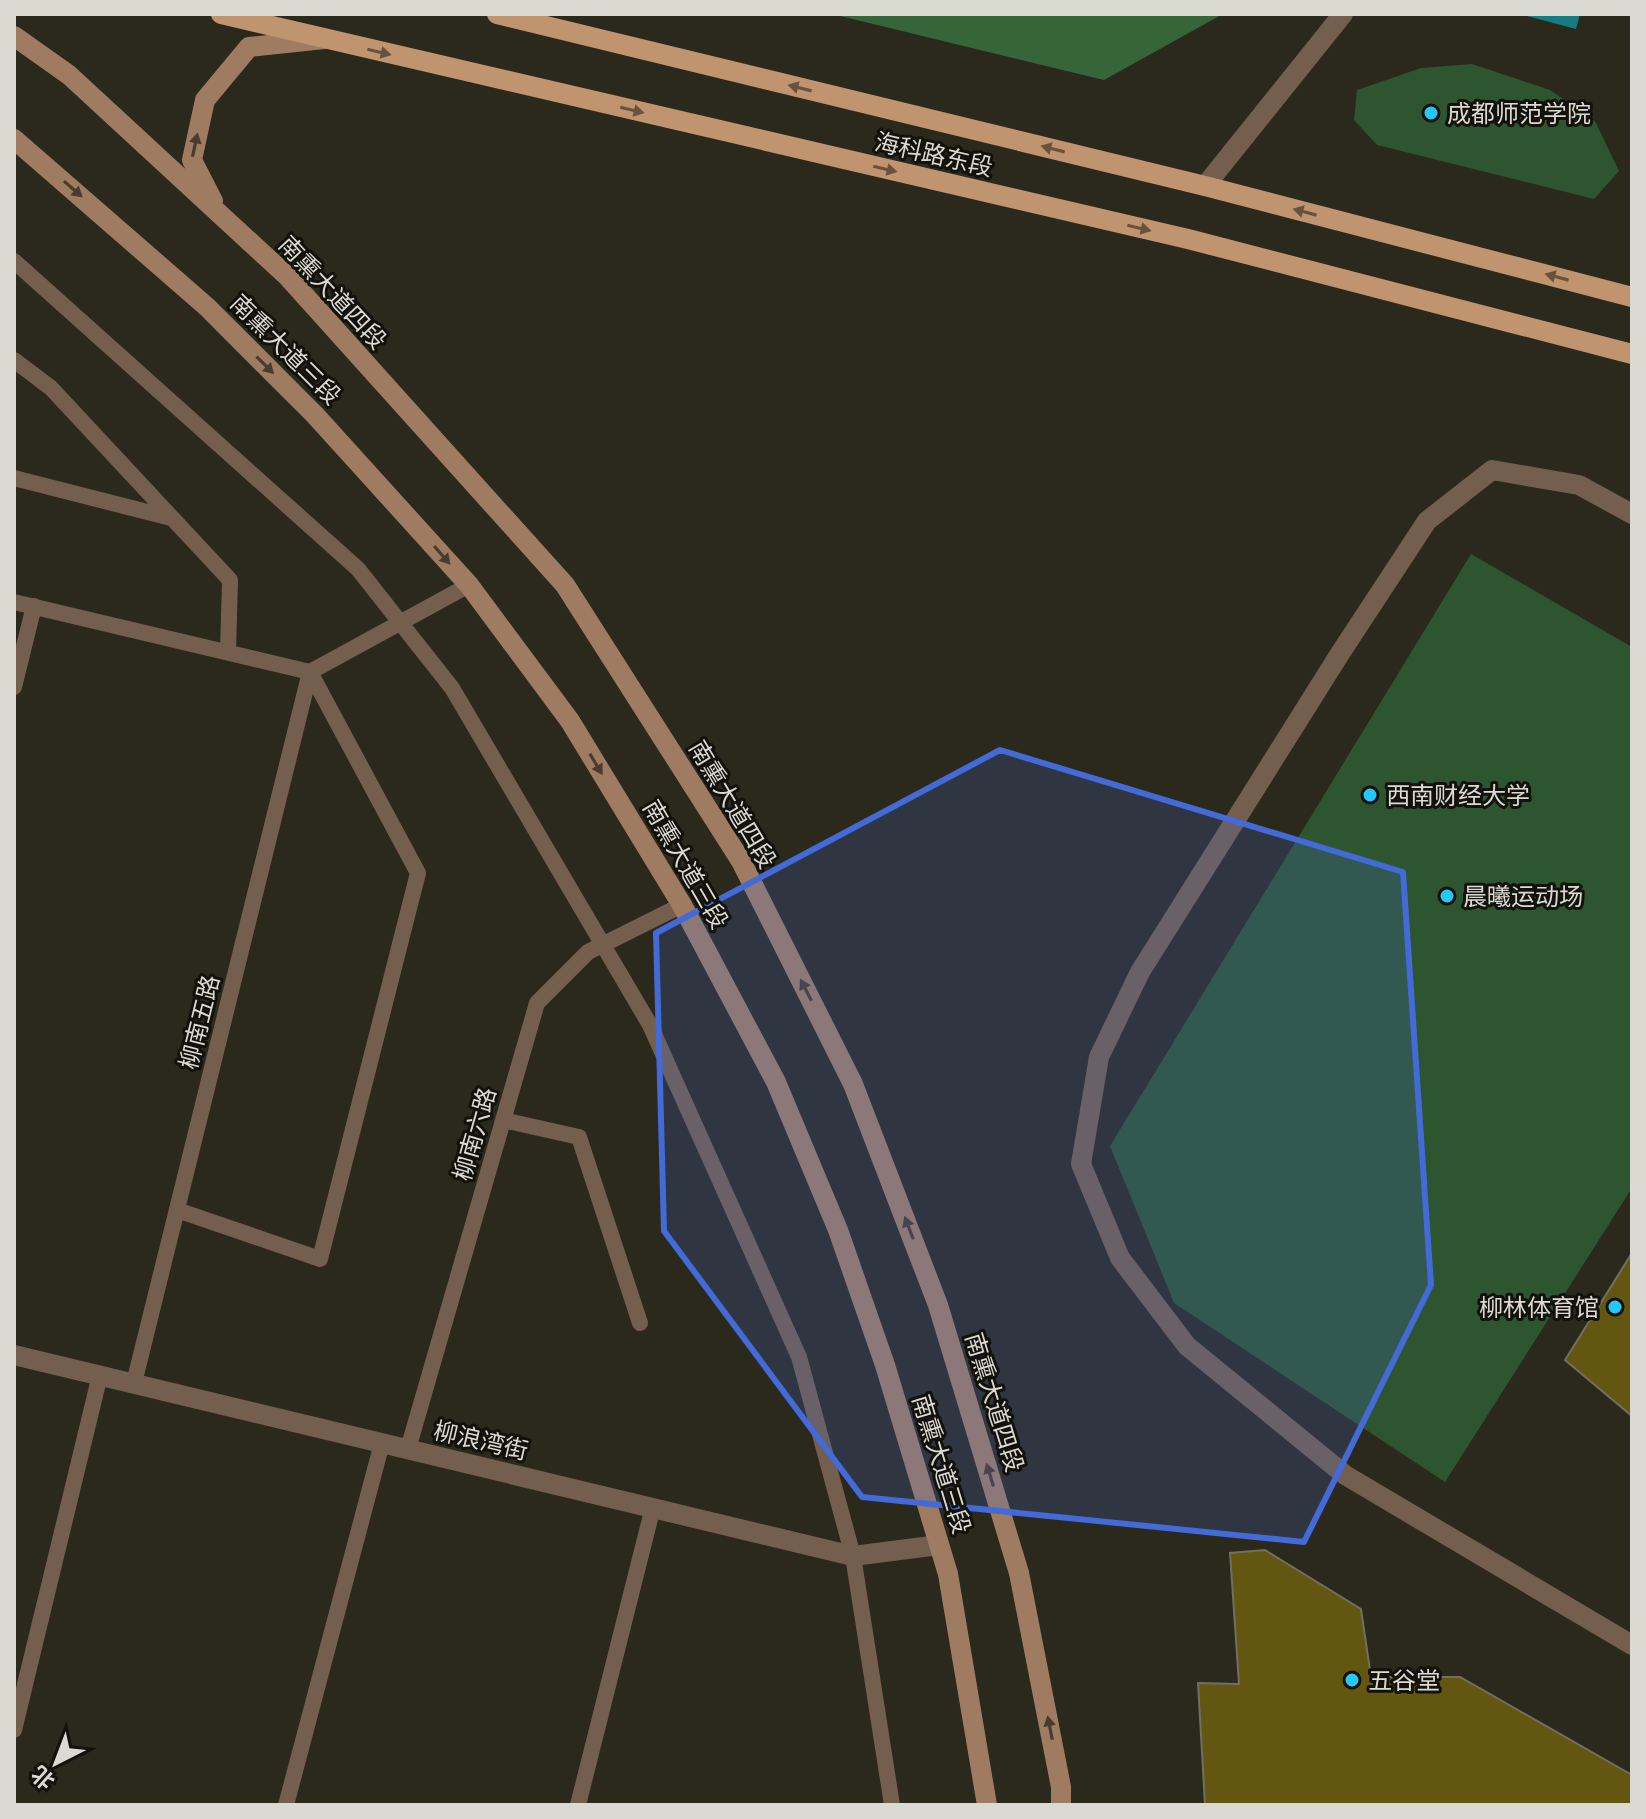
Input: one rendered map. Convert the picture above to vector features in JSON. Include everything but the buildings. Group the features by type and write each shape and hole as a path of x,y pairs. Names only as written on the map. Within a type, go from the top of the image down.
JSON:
{"main road":[{"name":"海科路东段","path":"221,14 1188,239 1632,354"},
{"name":"海科路东段","path":"497,14 1205,186 1632,297"},
{"name":"南熏大道四段","path":"14,36 69,75 288,277 565,585 741,861 853,1084 938,1305 1019,1573 1061,1787 1061,1805"},
{"path":"221,215 192,160 205,100 249,47 325,39"},
{"name":"南熏大道三段","path":"14,139 207,307 315,415 469,585 570,721 682,905 776,1082 838,1230 885,1365 948,1574 987,1805"}],"street":[{"path":"1205,186 1343,14"},
{"path":"1632,514 1579,485 1492,470 1427,521 1140,972 1099,1057 1081,1164 1120,1258 1187,1346 1345,1475 1632,1645"},
{"name":"柳浪湾街","path":"14,1355 853,1556 939,1545"}],"lane":[{"path":"14,261 358,569 452,688 650,1025 799,1357 853,1556 892,1805"},
{"path":"14,360 51,388 230,580 228,652"},
{"path":"14,478 173,518"},
{"path":"14,602 310,672 469,585"},
{"path":"14,687 34,606"},
{"path":"177,1210 320,1259 418,873 310,672"},
{"name":"柳南五路","path":"134,1383 310,672"},
{"name":"柳南六路","path":"408,1449 537,1003 588,952 682,905"},
{"path":"503,1120 579,1137 640,1323"},
{"path":"14,1730 100,1375"},
{"path":"286,1805 382,1443"},
{"path":"578,1805 653,1507"}],"highlighted area":[{"path":"1000,750 1403,872 1431,1285 1304,1542 862,1497 664,1231 656,933"}],"green space":[{"path":"832,14 1223,14 1104,80"},
{"path":"1472,64 1550,90 1595,121 1619,171 1594,199 1377,145 1354,120 1357,90 1421,68"},
{"name":"晨曦运动场","path":"1471,554 1632,647 1632,1188 1445,1482 1174,1303 1110,1146"}],"water":[{"path":"1519,14 1580,14 1576,29"}],"place":[{"name":"成都师范学院","path":"1431,113"},
{"name":"西南财经大学","path":"1370,795"},
{"name":"晨曦运动场","path":"1447,896"},
{"name":"柳林体育馆","path":"1615,1307"},
{"name":"五谷堂","path":"1352,1680"}]}
